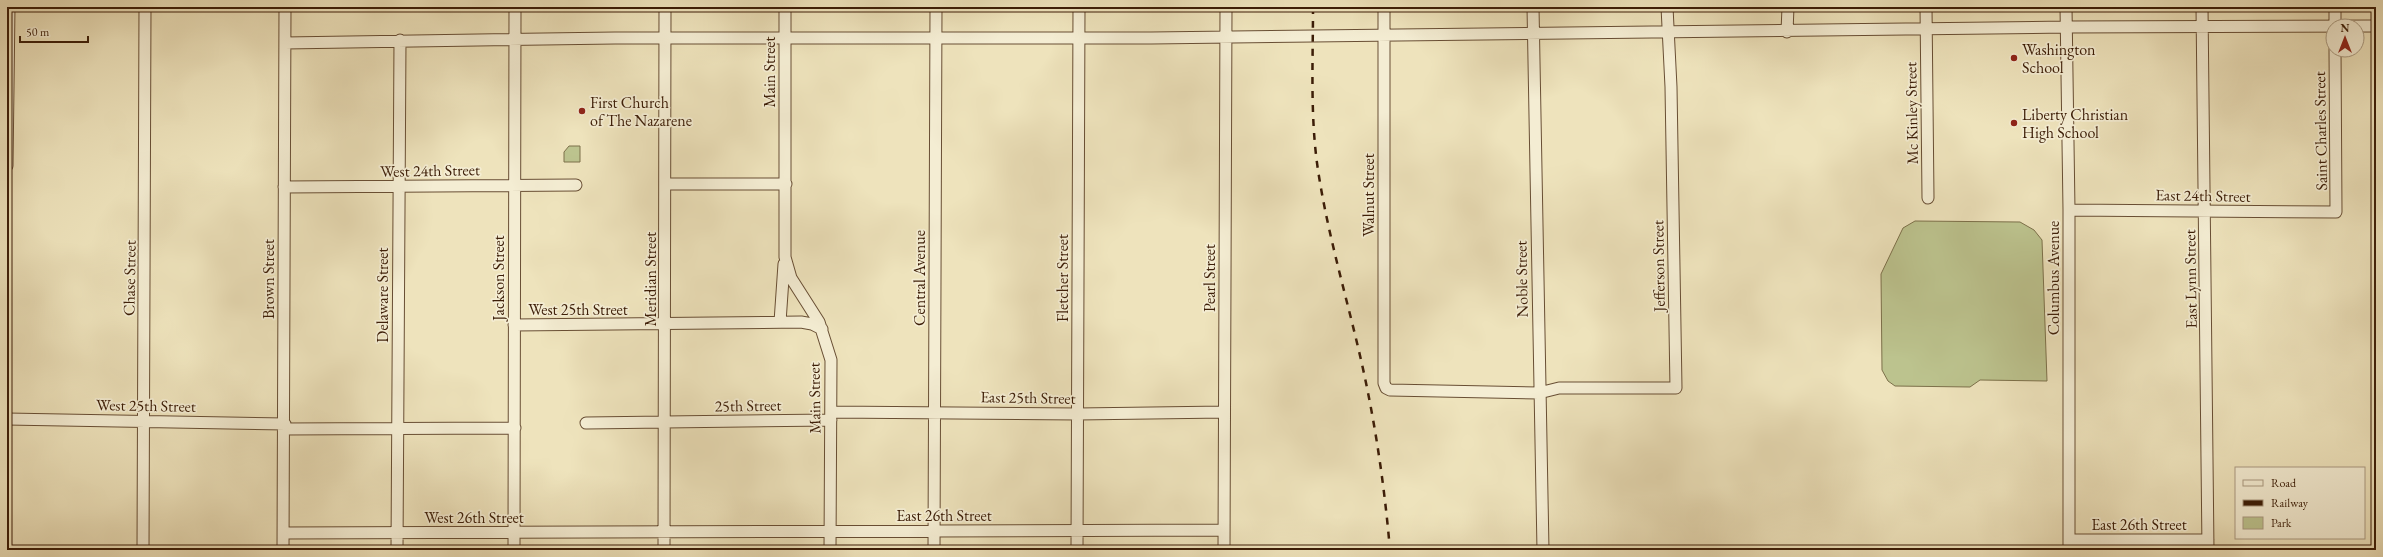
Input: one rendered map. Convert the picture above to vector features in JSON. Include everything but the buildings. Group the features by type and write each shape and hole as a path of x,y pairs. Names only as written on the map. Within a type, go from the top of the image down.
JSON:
{"street":[{"path":"7,166 9,7"},
{"name":"Chase Street","path":"143,550 145,7"},
{"name":"Brown Street","path":"283,550 285,7"},
{"name":"Jackson Street","path":"514,550 515,7"},
{"name":"Meridian Street","path":"664,550 666,7"},
{"name":"Main Street","path":"780,322 785,257 785,7"},
{"name":"Central Avenue","path":"934,550 936,7"},
{"name":"Fletcher Street","path":"1077,550 1080,7"},
{"name":"Pearl Street","path":"1224,550 1226,7"},
{"name":"Walnut Street","path":"1384,7 1384,383 1390,390 1539,393"},
{"name":"Noble Street","path":"1533,7 1543,550"},
{"name":"Jefferson Street","path":"1539,393 1559,388 1676,388 1671,88 1667,32 1667,7"},
{"path":"1788,7 1788,32"},
{"name":"Mc Kinley Street","path":"1926,7 1928,198"},
{"name":"Columbus Avenue","path":"2066,7 2069,210 2069,545"},
{"name":"East Lynn Street","path":"2202,7 2208,545"},
{"path":"2334,7 2335,18"},
{"path":"285,43 400,40 666,38 1226,38 1384,35 1788,32 2066,27 2325,26"},
{"path":"2365,26 2376,26"},
{"name":"Delaware Street","path":"397,550 400,40"},
{"name":"Saint Charles Street","path":"2335,58 2336,212"},
{"path":"666,184 786,184"},
{"name":"West 24th Street","path":"284,187 576,185"},
{"name":"East 24th Street","path":"2069,210 2336,212"},
{"name":"Main Street","path":"785,257 791,278 822,329 831,360 830,550"},
{"path":"666,324 780,322 806,323 822,329"},
{"name":"West 25th Street","path":"514,325 666,324"},
{"name":"East 25th Street","path":"831,416 935,412 1078,414 1224,412"},
{"name":"25th Street","path":"665,422 831,416"},
{"name":"West 25th Street","path":"7,419 143,421 284,427 398,429 515,428"},
{"path":"586,423 665,422"},
{"name":"East 26th Street","path":"664,532 1224,530"},
{"name":"West 26th Street","path":"283,533 664,532"},
{"name":"East 26th Street","path":"2069,545 2208,545"}],"green space":[{"path":"569,146 580,146 580,162 564,162 564,152"},
{"path":"1915,221 2020,222 2034,230 2042,240 2047,381 1980,380 1970,387 1895,386 1888,381 1882,370 1881,274 1903,228"}],"railway":[{"path":"1313,7 1312,68 1315,150 1331,237 1358,347 1374,422 1385,499 1390,550"}],"place":[{"name":"Washington School","path":"2014,58"},
{"name":"First Church of The Nazarene","path":"582,111"},
{"name":"Liberty Christian High School","path":"2014,123"}]}
